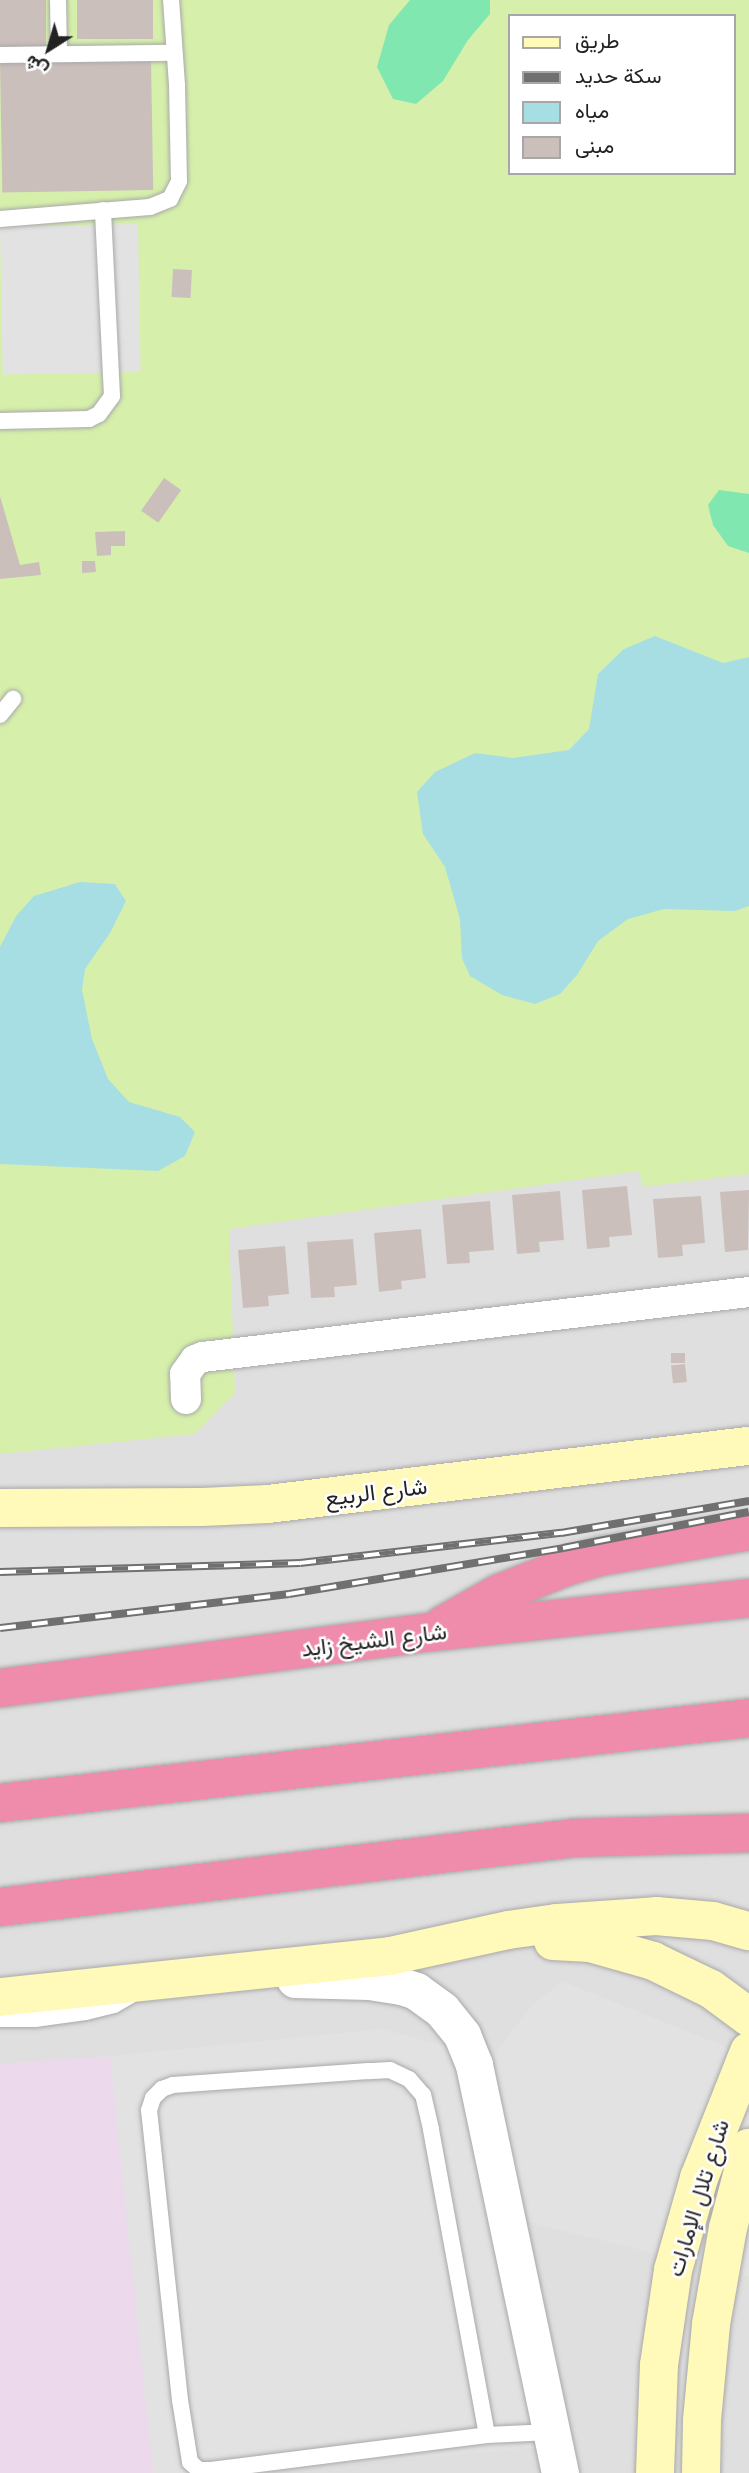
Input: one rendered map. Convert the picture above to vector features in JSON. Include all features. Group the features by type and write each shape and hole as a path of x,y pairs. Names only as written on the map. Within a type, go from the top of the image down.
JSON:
{"highway":[{"path":"432,1632 498,1594 568,1566 604,1556 749,1531"},
{"name":"شارع الشيخ زايد","path":"0,1688 432,1632 749,1598"},
{"path":"0,1803 749,1718"},
{"path":"573,1838 650,1817 749,1806"},
{"path":"0,1907 573,1838 749,1833"}],"main road":[{"name":"شارع الربيع","path":"0,1508 268,1504 749,1446"},
{"path":"0,1997 390,1956 532,1926 627,1917 684,1917 749,1931"},
{"path":"460,1942 558,1941 590,1943 622,1950 682,1974 749,2017"},
{"name":"شارع تلال الإمارات","path":"655,2473 659,2365 673,2270 699,2178 749,2052"},
{"path":"701,2473 711,2323 728,2228 749,2148"}],"street":[{"path":"186,1399 185,1374 195,1360 203,1357 749,1293"},
{"path":"227,1974 280,1979 385,1982 416,1991 453,2022 470,2049 474,2065 560,2473"}],"lane":[{"path":"58,0 60,54"},
{"path":"0,219 162,205 176,191 178,133 171,0"},
{"path":"0,55 173,53"},
{"path":"0,421 89,419 99,414 111,396 103,210"},
{"path":"0,703 13,699 0,715"},
{"path":"0,2019 35,2019 100,2009 126,1999 149,1982"},
{"path":"487,2435 431,2129 423,2095 409,2079 390,2070 173,2085 162,2089 153,2098 149,2110 180,2400 190,2462 199,2470 487,2435 551,2432"}],"shaded area":[{"path":"0,0 749,0 749,2473 0,2473"},
{"path":"138,224 141,372 3,374 0,226"},
{"path":"562,1981 749,2056 749,2277 528,2222 491,2058 532,2005"},
{"path":"382,2029 446,2046 453,2057 540,2447 256,2473 153,2473 110,2056"},
{"path":"110,2056 153,2473 0,2473 0,2064"}],"green space":[{"path":"0,0 749,0 749,1174 643,1187 639,1171 229,1229 235,1393 195,1434 0,1454"},
{"path":"410,0 490,0 490,14 468,40 443,81 416,104 393,99 377,67 389,25"},
{"path":"719,490 749,494 749,553 728,546 713,525 708,505"}],"water":[{"path":"655,636 723,663 749,657 749,906 735,911 664,909 628,919 598,941 577,975 560,994 535,1004 502,995 470,976 462,958 460,919 445,867 423,834 417,792 435,772 475,753 513,758 569,750 589,729 598,674 624,649"},
{"path":"80,882 115,884 126,901 110,933 85,969 82,990 92,1039 108,1079 129,1102 180,1117 195,1132 185,1156 158,1171 0,1164 0,947 16,916 34,896"}],"building":[{"path":"0,0 46,0 46,51 0,51"},
{"path":"77,0 153,0 153,39 77,39"},
{"path":"151,60 153,190 2,193 0,63"},
{"path":"173,269 192,270 191,298 172,297"},
{"path":"164,478 181,490 158,523 141,511"},
{"path":"0,496 20,565 39,562 41,575 0,579"},
{"path":"125,531 125,546 111,546 111,555 97,556 95,532"},
{"path":"82,561 95,561 96,572 82,573"},
{"path":"627,1186 632,1235 609,1237 610,1247 587,1249 582,1190"},
{"path":"749,1190 748,1250 725,1252 720,1192"},
{"path":"560,1191 564,1240 539,1242 540,1252 517,1254 512,1195"},
{"path":"701,1196 705,1243 682,1245 683,1256 658,1258 653,1199"},
{"path":"490,1201 494,1250 469,1252 470,1263 447,1264 442,1205"},
{"path":"421,1229 426,1278 401,1281 402,1289 379,1292 374,1233"},
{"path":"353,1239 357,1285 334,1287 335,1297 311,1298 307,1242"},
{"path":"285,1246 289,1294 268,1296 269,1306 243,1308 238,1250"},
{"path":"671,1353 685,1353 685,1363 671,1363"},
{"path":"685,1364 687,1382 673,1383 671,1365"}],"railway":[{"path":"0,1572 300,1563 561,1533 749,1501"},
{"path":"0,1628 289,1594 563,1548 749,1512"}]}
